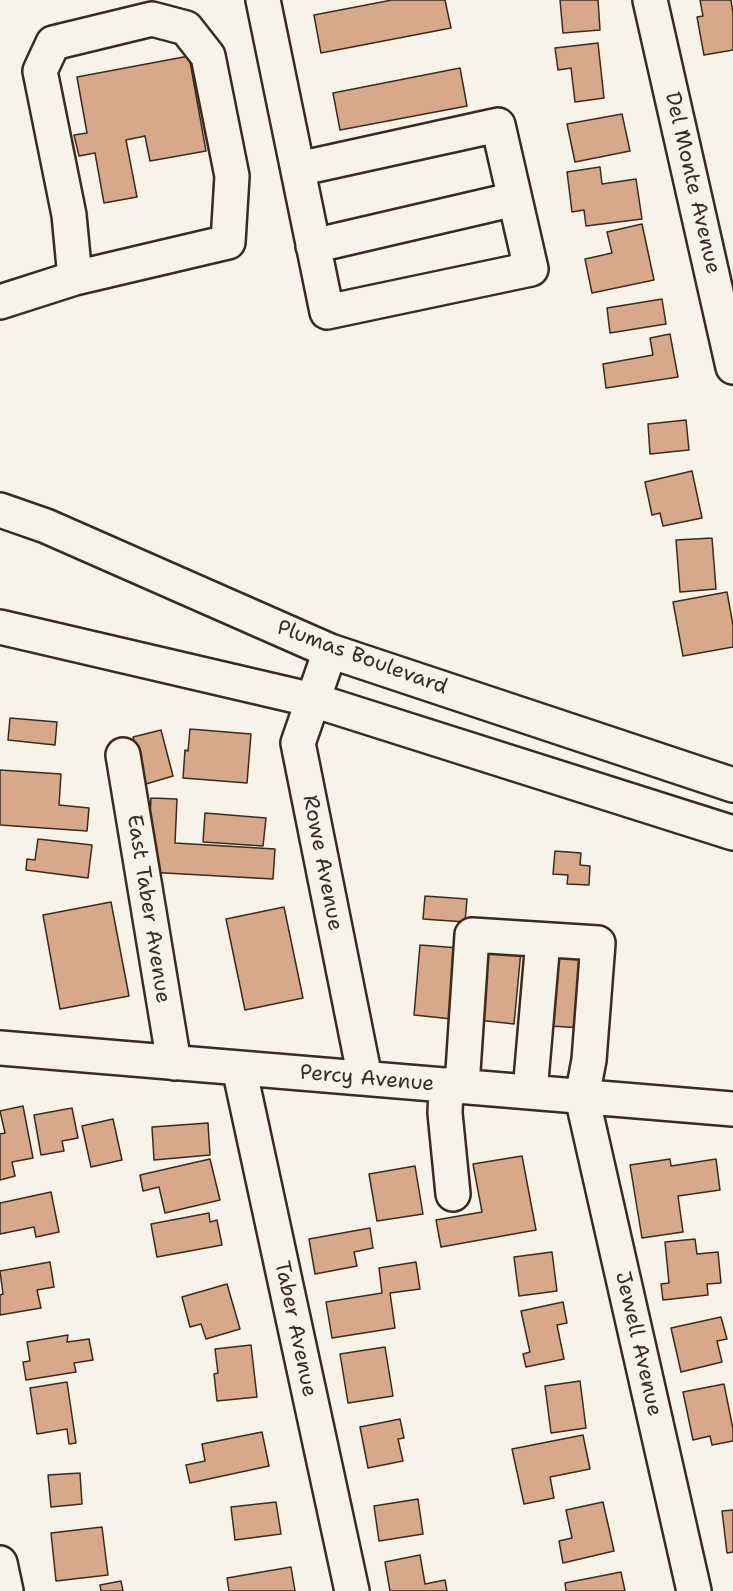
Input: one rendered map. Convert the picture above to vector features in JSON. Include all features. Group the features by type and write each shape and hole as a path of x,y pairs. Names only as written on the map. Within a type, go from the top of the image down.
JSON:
{"street":[{"path":"263,0 327,312 531,269 498,124 298,169"},
{"name":"Del Monte Avenue","path":"650,0 733,367"},
{"path":"0,302 75,278 228,242 232,176 208,56 186,27 152,19 53,43 40,70 69,215 75,278"},
{"path":"314,246 515,199"},
{"name":"Plumas Boulevard","path":"0,510 46,526 330,651 733,785"},
{"path":"0,627 313,700 733,833"},
{"name":"Rowe Avenue","path":"330,651 298,743 365,1078"},
{"name":"East Taber Avenue","path":"123,755 174,1063"},
{"path":"453,1194 445,1113 454,1086 472,935 598,943 588,1060 582,1096"},
{"path":"530,1092 543,940"},
{"name":"Percy Avenue","path":"0,1048 733,1109"},
{"name":"Taber Avenue","path":"239,1068 352,1591"},
{"name":"Jewell Avenue","path":"582,1096 694,1591"},
{"path":"0,1563 6,1591"}],"building":[{"path":"392,0 445,0 451,28 321,53 314,15"},
{"path":"560,0 598,0 600,30 563,33"},
{"path":"700,0 731,0 733,50 704,55 697,17 703,16"},
{"path":"598,43 604,98 575,102 571,68 558,70 555,48"},
{"path":"189,56 206,151 150,161 145,136 126,140 137,197 104,203 95,153 79,156 74,135 87,133 77,77"},
{"path":"460,68 467,106 340,130 333,93"},
{"path":"622,114 630,151 575,162 567,124"},
{"path":"600,167 602,184 636,179 642,219 586,226 584,210 572,212 567,172"},
{"path":"642,224 654,280 592,293 585,259 612,253 607,232"},
{"path":"662,299 666,324 610,333 607,308"},
{"path":"670,334 678,377 606,388 603,364 653,355 650,338"},
{"path":"686,420 689,450 650,454 648,424"},
{"path":"692,471 702,518 663,526 660,513 652,515 645,482"},
{"path":"712,538 716,589 680,592 676,540"},
{"path":"727,592 733,625 733,647 683,656 673,602"},
{"path":"10,718 57,722 55,745 8,740"},
{"path":"190,729 251,734 247,783 183,778 185,750 188,751"},
{"path":"161,730 173,776 146,784 133,737"},
{"path":"0,770 61,774 59,805 89,808 87,831 0,825"},
{"path":"151,798 177,799 175,843 275,849 273,879 147,872"},
{"path":"205,813 266,818 263,846 203,842"},
{"path":"38,839 92,845 88,878 26,870 27,859 35,860"},
{"path":"555,851 581,853 580,865 590,866 589,885 567,884 568,875 553,874"},
{"path":"425,896 467,899 465,922 423,919"},
{"path":"111,902 129,996 60,1009 43,915"},
{"path":"284,907 303,998 245,1010 226,919"},
{"path":"420,945 459,948 452,1019 414,1015"},
{"path":"485,948 521,951 514,1024 478,1020"},
{"path":"555,954 589,957 584,1028 550,1026"},
{"path":"23,1106 33,1158 12,1162 15,1176 0,1180 0,1134 5,1133 0,1111"},
{"path":"72,1108 78,1138 62,1141 64,1151 41,1155 34,1115"},
{"path":"113,1119 122,1160 91,1167 82,1126"},
{"path":"208,1123 210,1155 154,1160 152,1127"},
{"path":"522,1156 536,1230 441,1247 436,1220 482,1212 473,1164"},
{"path":"210,1159 220,1200 165,1213 159,1187 143,1191 140,1175"},
{"path":"670,1159 671,1166 716,1159 720,1190 678,1196 683,1232 642,1238 630,1165"},
{"path":"415,1166 423,1214 377,1221 369,1174"},
{"path":"51,1192 59,1232 36,1237 34,1227 0,1234 0,1203"},
{"path":"209,1213 210,1222 217,1220 222,1245 157,1257 151,1224"},
{"path":"370,1228 373,1248 354,1252 357,1266 315,1274 309,1239"},
{"path":"695,1239 697,1254 718,1252 721,1283 707,1284 708,1295 663,1300 661,1284 669,1283 665,1242"},
{"path":"552,1252 557,1291 519,1296 514,1257"},
{"path":"50,1262 54,1287 37,1290 41,1308 0,1315 0,1295 3,1294 0,1271"},
{"path":"416,1262 420,1289 390,1293 395,1328 332,1338 326,1302 382,1293 379,1268"},
{"path":"227,1284 240,1329 206,1339 201,1324 190,1327 182,1297"},
{"path":"563,1302 567,1323 557,1325 564,1359 526,1367 523,1354 530,1352 521,1311"},
{"path":"721,1317 727,1339 717,1341 722,1362 681,1372 671,1328"},
{"path":"68,1335 67,1342 89,1339 93,1360 74,1363 76,1372 26,1380 23,1362 30,1361 27,1342"},
{"path":"251,1345 257,1397 217,1401 214,1374 218,1373 215,1349"},
{"path":"385,1347 393,1396 348,1403 340,1354"},
{"path":"580,1381 586,1428 551,1433 545,1386"},
{"path":"67,1382 76,1443 69,1444 67,1429 37,1434 30,1388"},
{"path":"724,1384 733,1429 733,1441 712,1445 710,1436 693,1440 683,1392"},
{"path":"400,1419 404,1438 398,1439 403,1461 368,1468 360,1427"},
{"path":"262,1432 269,1466 190,1483 186,1465 205,1461 202,1444"},
{"path":"583,1435 590,1469 550,1477 554,1498 524,1504 512,1449"},
{"path":"80,1473 82,1504 51,1507 48,1475"},
{"path":"418,1499 423,1534 379,1541 374,1506"},
{"path":"276,1502 281,1534 235,1540 231,1507"},
{"path":"603,1502 614,1551 563,1563 559,1541 572,1538 566,1510"},
{"path":"733,1510 733,1552 727,1553 722,1511"},
{"path":"102,1527 108,1575 56,1581 51,1533"},
{"path":"420,1555 425,1584 445,1580 447,1591 390,1591 385,1562"},
{"path":"291,1567 295,1591 229,1591 227,1578"},
{"path":"621,1572 625,1591 566,1591 565,1583"},
{"path":"121,1581 123,1591 101,1591 100,1585"}]}
